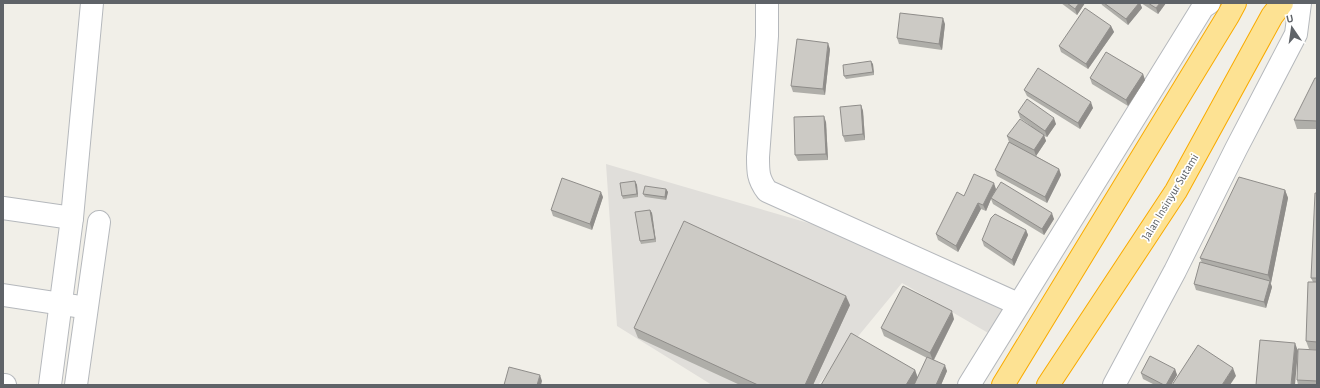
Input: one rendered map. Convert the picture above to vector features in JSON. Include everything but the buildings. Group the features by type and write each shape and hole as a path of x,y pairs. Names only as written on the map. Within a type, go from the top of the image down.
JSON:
{"highway":[{"path":"1003,385 1235,3"},
{"name":"Jalan Insinyur Sutami","path":"1048,385 1176,191 1272,16 1282,3"}],"street":[{"path":"50,385 72,218 92,3"},
{"path":"768,3 758,157 760,182 767,191 1018,304"},
{"path":"969,385 1203,7 1209,3"},
{"path":"1114,385 1175,271 1296,34 1300,3"},
{"path":"3,208 72,218"},
{"path":"76,385 99,222"},
{"path":"3,295 87,308"}],"shaded area":[{"path":"606,164 915,254 1009,308 990,334 902,283 818,385 712,385 617,326"}]}
